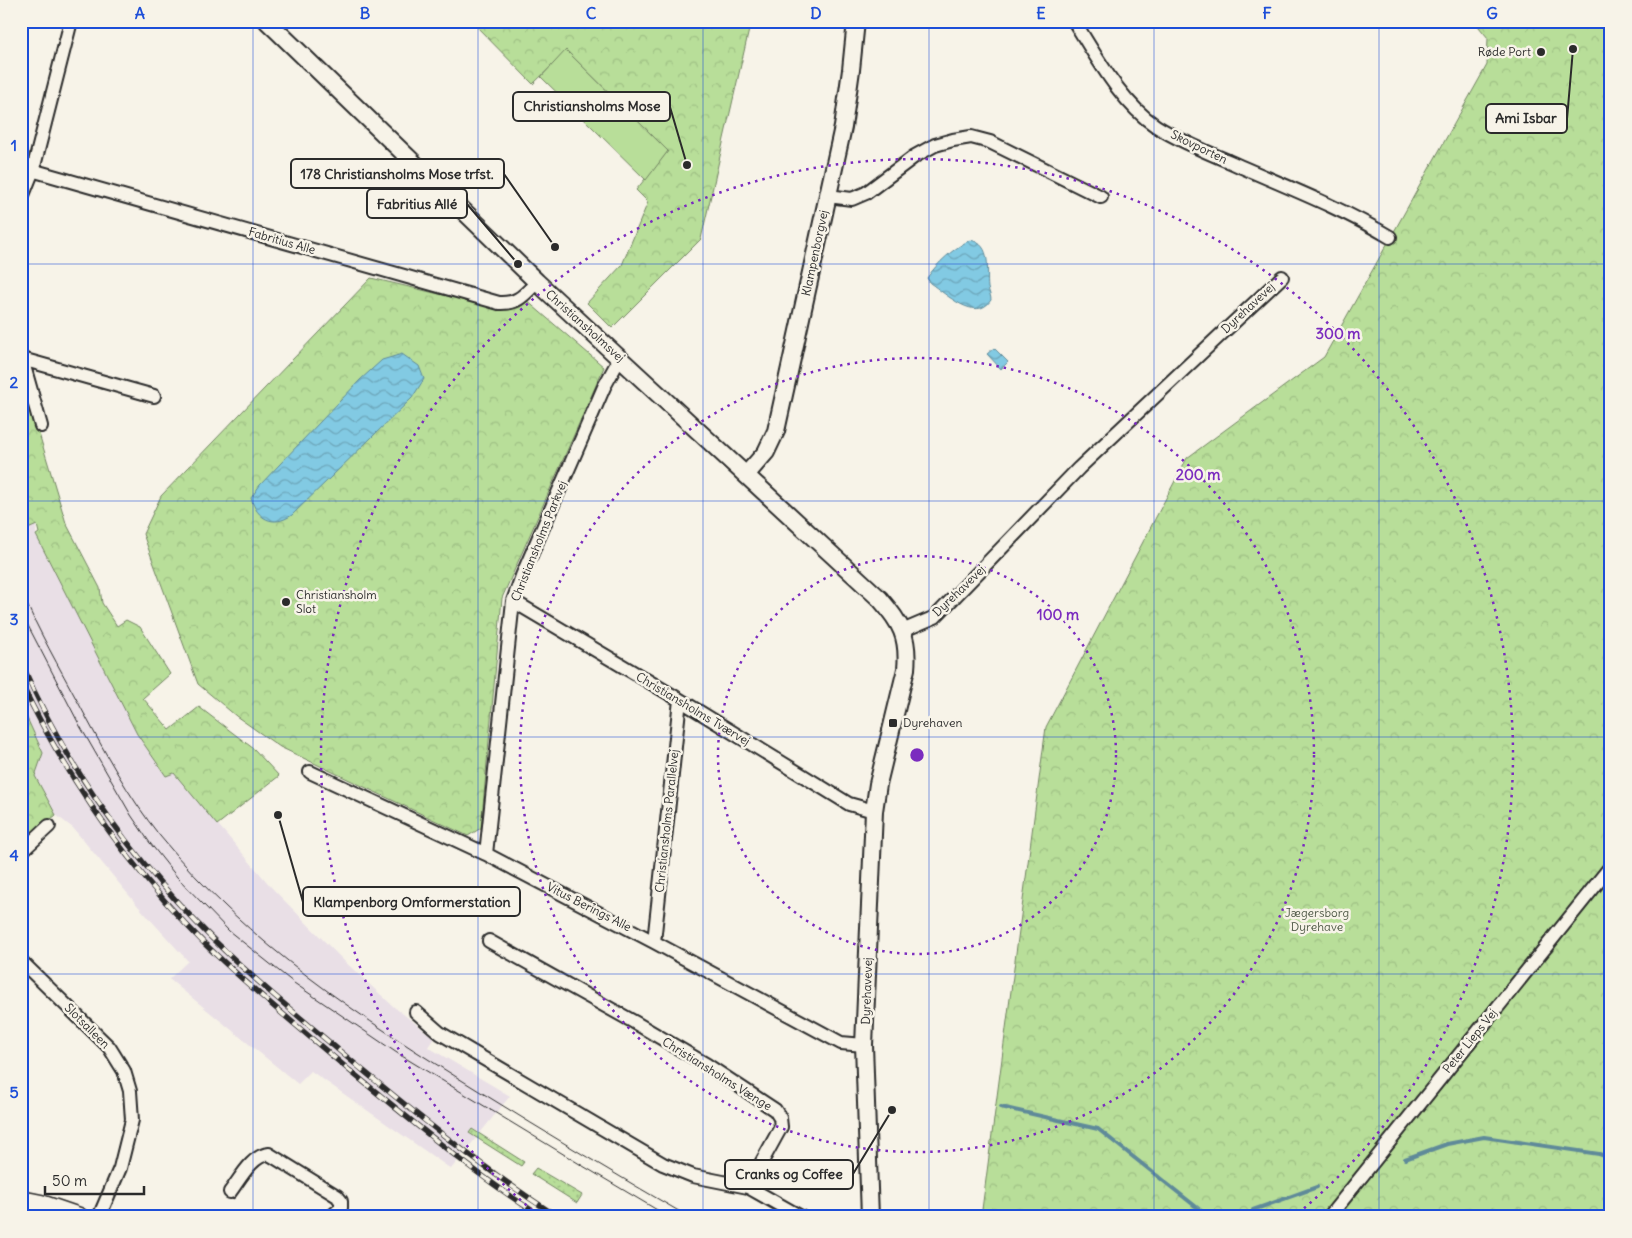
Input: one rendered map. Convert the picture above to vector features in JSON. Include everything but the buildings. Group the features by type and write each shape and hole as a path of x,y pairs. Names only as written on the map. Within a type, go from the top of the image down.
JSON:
{"main road":[{"path":"21,1200 41,1204 79,1217"}],"street":[{"path":"21,200 27,169 71,21"},
{"name":"Christiansholmsvej","path":"267,21 537,282 880,599 892,613 902,631"},
{"name":"Klampenborgvej","path":"746,475 766,452 776,431 843,127 856,21"},
{"name":"Skovporten","path":"1074,21 1101,65 1130,102 1156,125 1208,152 1364,222 1390,237"},
{"path":"828,196 852,199 866,193 915,156 935,145 971,137 990,142 1101,197"},
{"name":"Fabritius Alle","path":"27,169 499,302 510,303 524,296 537,282"},
{"name":"Dyrehavevej","path":"870,1217 864,1045 874,810 878,784 906,669 908,652 902,631 935,616 1079,468 1282,277"},
{"path":"22,358 154,396"},
{"path":"22,358 41,426"},
{"name":"Christiansholms Parkvej","path":"486,854 513,601 522,576 604,387 615,367 622,359"},
{"name":"Christiansholms Tværvej","path":"513,601 680,700 849,804 874,810"},
{"name":"Christiansholms Parallelvej","path":"654,942 680,700"},
{"name":"Vitus Berings Alle","path":"310,772 486,854 841,1043 864,1045"},
{"path":"21,852 49,826"},
{"name":"Peter Lieps Vej","path":"1329,1217 1611,866"},
{"name":"Christiansholms Vænge","path":"489,941 708,1065 775,1110 780,1118 781,1127 748,1187"},
{"name":"Slotsalleen","path":"21,961 109,1047 124,1071 130,1091 132,1120 120,1168 99,1217"},
{"path":"416,1012 440,1032 663,1164 693,1176 748,1187 801,1217"},
{"path":"230,1192 256,1158 262,1154 269,1154 337,1196 341,1201 341,1208 331,1217"}],"shaded area":[{"path":"36,525 36,535 137,734 166,776 174,773 272,888 342,959 394,1007 434,1038 428,1047 510,1096 451,1169 311,1071 298,1084 169,979 188,961 138,906 73,828 56,815 35,776 43,753 21,705 21,532"}],"green space":[{"path":"471,21 751,21 701,239 612,328 587,303 622,265 648,202 636,190 668,151 567,51 533,84"},
{"name":"Jægersborg Dyrehave","path":"1474,21 1611,21 1611,1217 981,1217 1046,727 1187,458 1324,357 1487,65 1488,38"},
{"path":"566,50 668,151 646,180 541,77"},
{"path":"371,278 507,310 526,300 604,367 502,598 481,828 468,836 280,747 236,716 198,684 143,534 161,496"},
{"path":"21,374 66,523 100,588 102,603 117,626 126,620 140,627 170,674 143,698 170,730 199,707 254,749 279,776 217,825 174,773 166,776 137,734 36,535 39,533 37,525 21,532"},
{"path":"21,705 43,753 35,776 56,815 21,844"},
{"path":"472,1129 524,1162 521,1166 469,1133"},
{"path":"536,1168 582,1195 577,1203 531,1174"}],"water":[{"path":"970,240 982,247 987,259 988,288 991,300 985,306 977,309 969,308 952,299 930,283 927,278 946,256"},
{"path":"994,348 1008,362 1001,369 987,354"},
{"path":"402,354 419,366 424,379 412,398 292,515 278,521 272,521 262,516 257,511 251,498 260,485 360,380 382,360"}],"waterway":[{"path":"1001,1107 1098,1129 1209,1217"},
{"path":"1405,1159 1447,1144 1484,1137 1599,1154 1611,1158"},
{"path":"1253,1210 1317,1187"}],"tram line":[{"path":"21,591 97,738 137,805 160,836 194,875 231,912 309,977 392,1036 531,1123 689,1217"},
{"path":"21,612 80,726 131,815 177,877 229,931 294,983 397,1053 669,1217"}],"railway":[{"path":"21,662 37,698 56,733 75,767 97,800 144,863 196,922 270,992 399,1100 477,1160 558,1217"},
{"path":"21,683 59,754 103,822 152,886 206,945 276,1009 349,1070 467,1165 542,1217"}],"place":[{"name":"Ami Isbar","path":"1573,49"},
{"name":"Røde Port","path":"1541,52"},
{"name":"Christiansholms Mose","path":"687,165"},
{"name":"178 Christiansholms Mose trfst.","path":"555,247"},
{"name":"Fabritius Allé","path":"518,264"},
{"name":"Christiansholm Slot","path":"286,602"},
{"name":"Dyrehaven","path":"893,723"},
{"name":"Klampenborg Omformerstation","path":"278,815"},
{"name":"Cranks og Coffee","path":"892,1110"}]}
